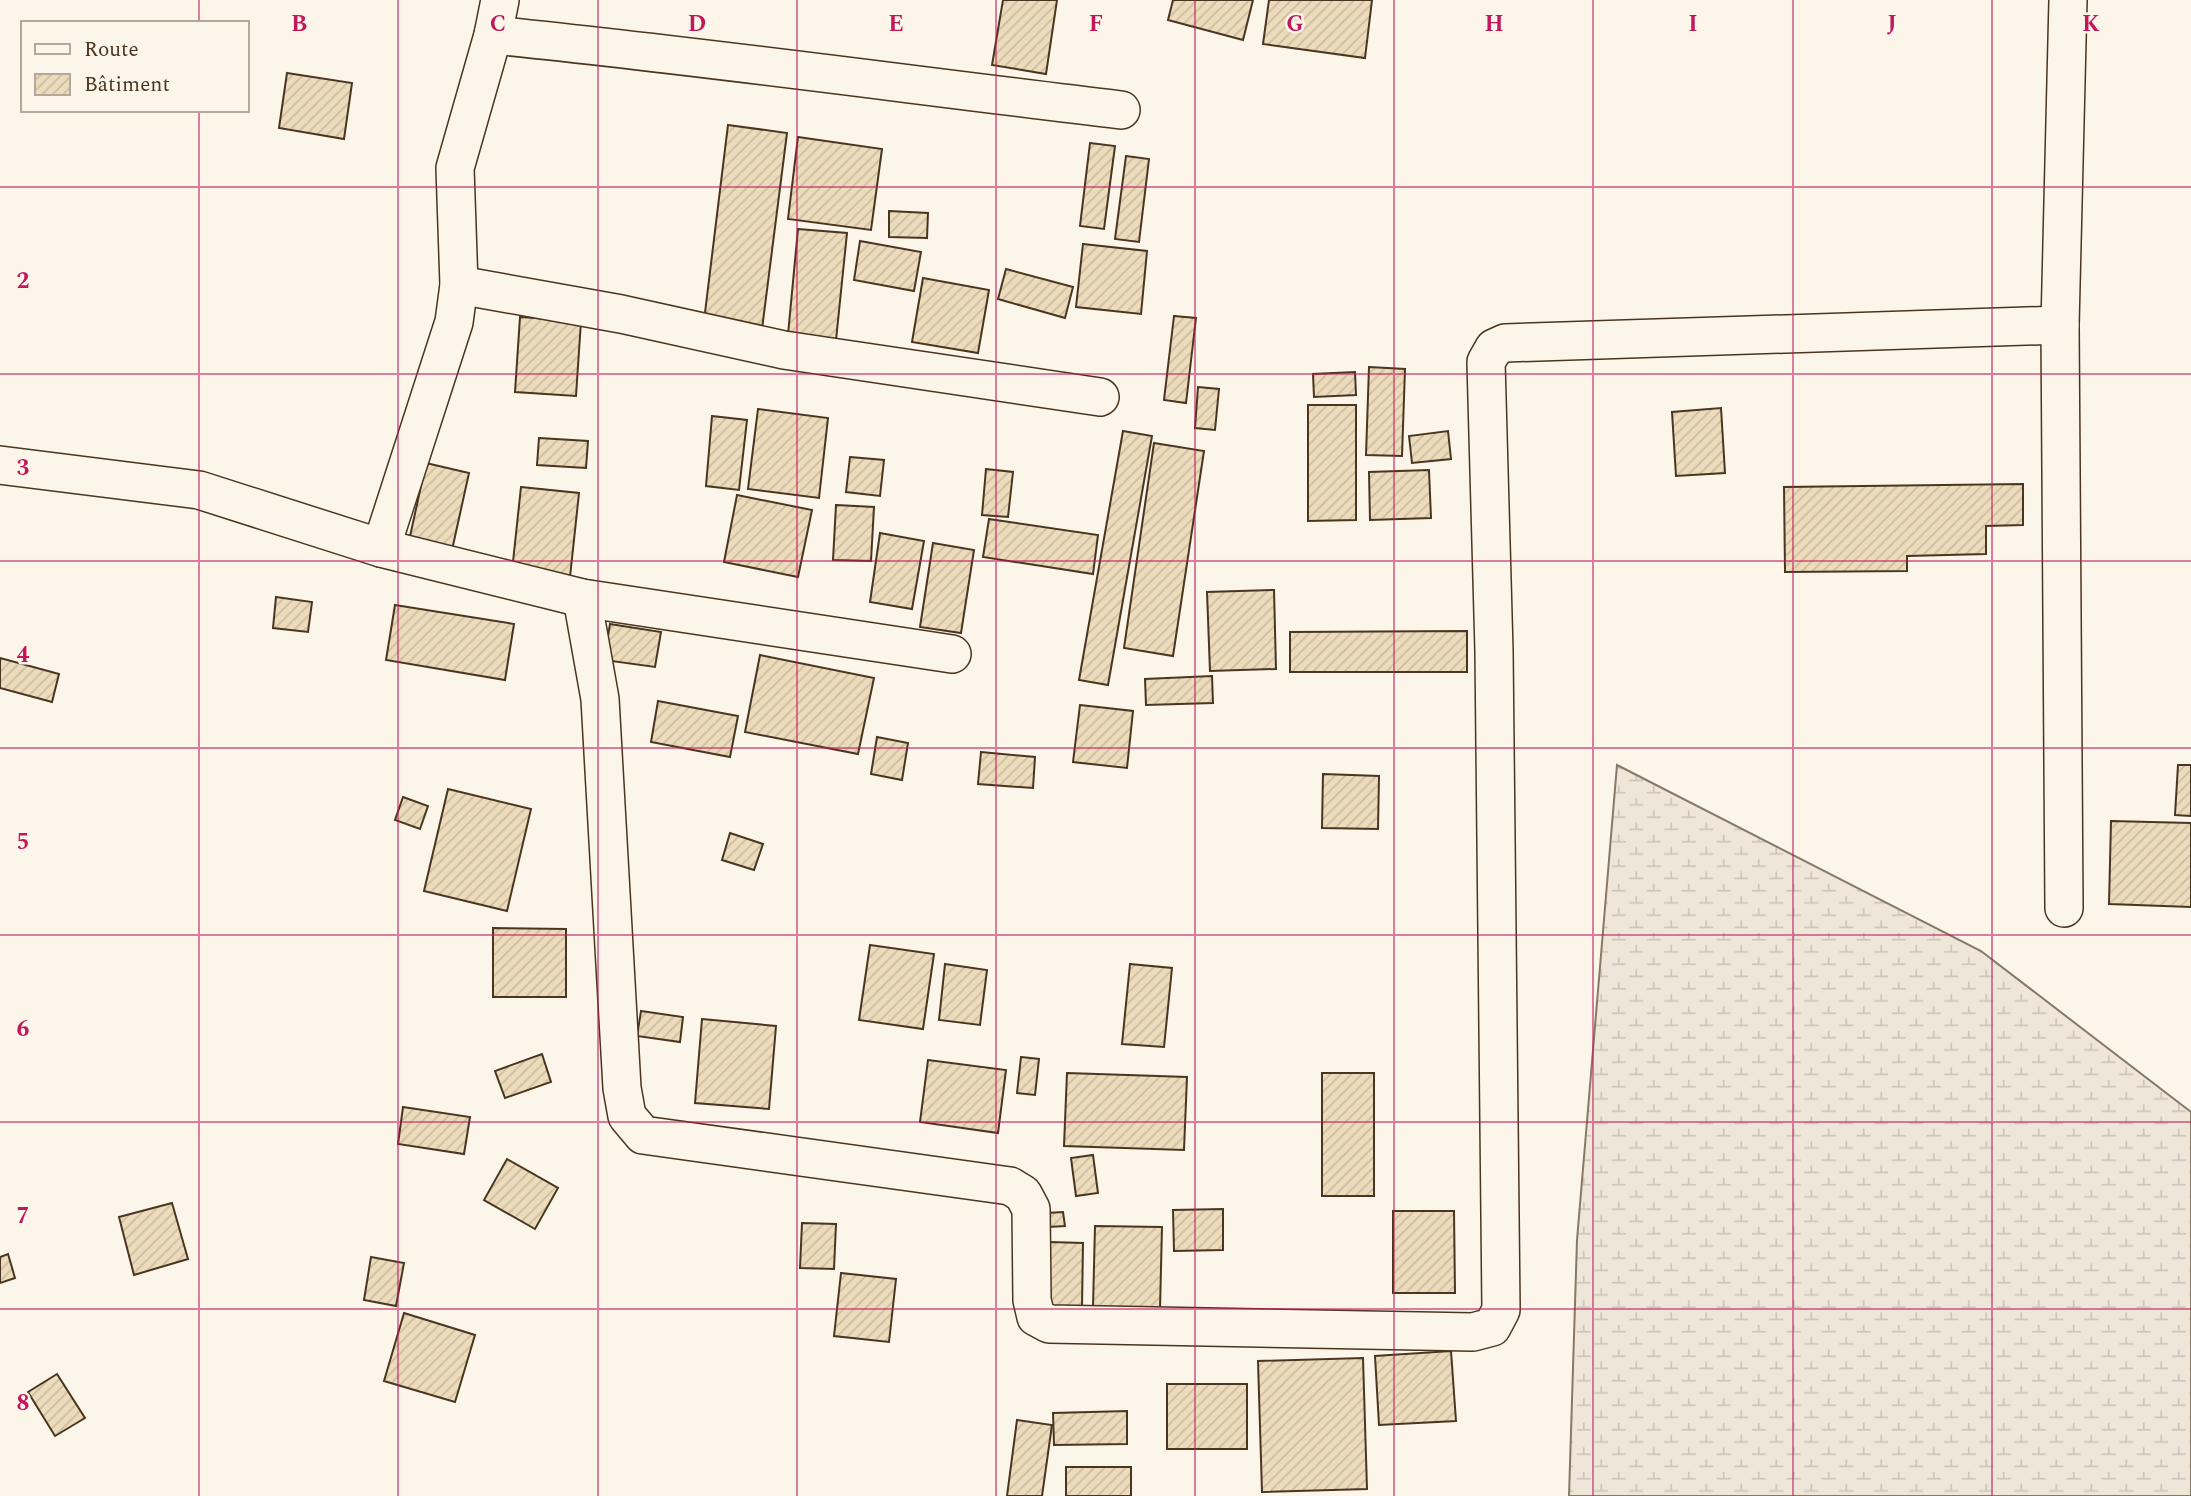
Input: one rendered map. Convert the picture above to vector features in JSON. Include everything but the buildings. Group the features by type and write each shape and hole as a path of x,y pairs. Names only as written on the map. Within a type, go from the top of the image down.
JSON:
{"street":[{"path":"2064,908 2060,325 2068,0"},
{"path":"381,548 454,322 459,285 455,168 496,17 681,54 782,69 1121,110"},
{"path":"459,285 621,314 784,349 1100,397"},
{"path":"582,598 600,699 622,1088 627,1116 643,1135 1010,1186 1023,1194 1031,1209 1032,1300 1036,1317 1049,1324 1473,1332 1492,1327 1501,1310 1494,651 1486,362 1494,348 1505,343 2060,325"},
{"path":"0,466 199,490 381,548 582,598 952,654"}],"green space":[{"path":"1617,765 1981,951 2191,1112 2191,1496 1569,1496 1577,1240"}]}
